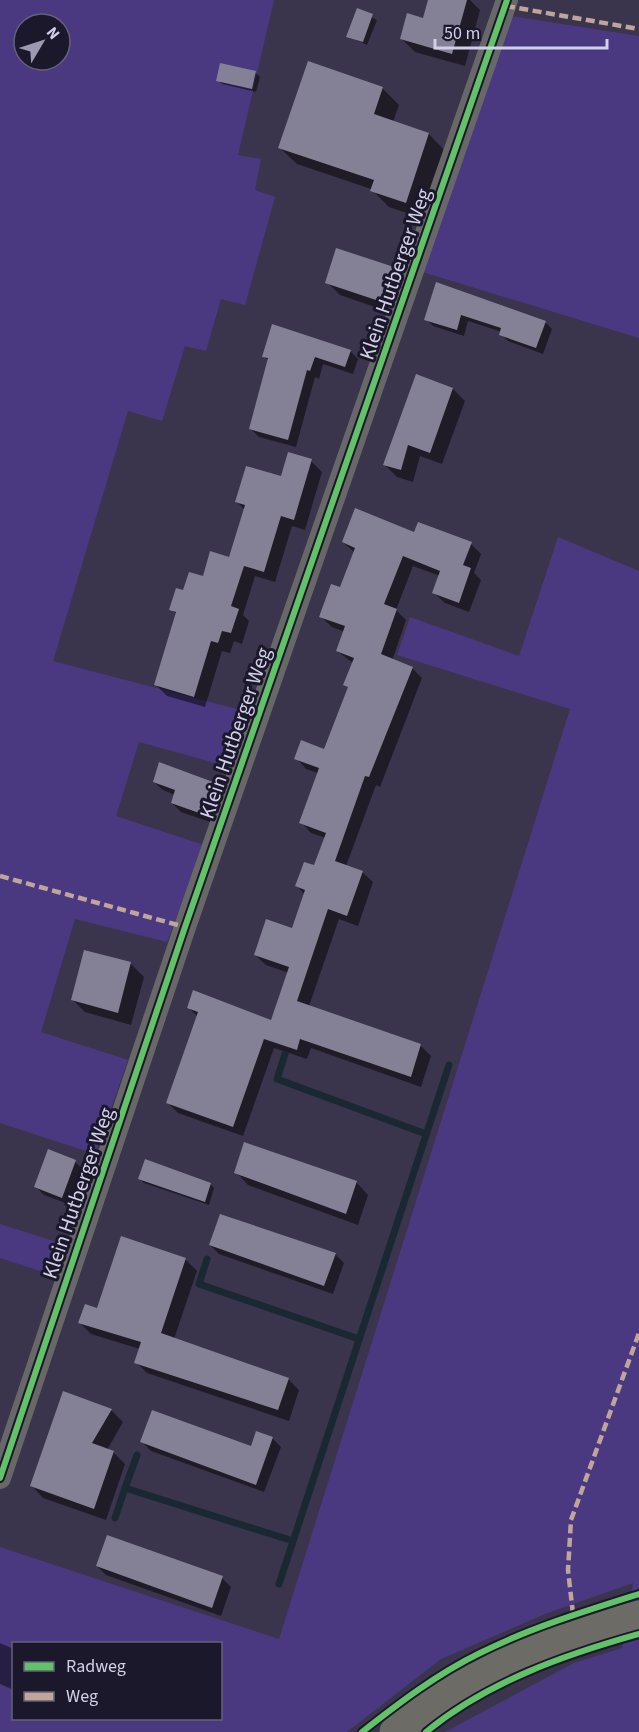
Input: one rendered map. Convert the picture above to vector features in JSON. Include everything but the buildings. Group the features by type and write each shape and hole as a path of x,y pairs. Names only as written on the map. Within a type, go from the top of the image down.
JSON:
{"main road":[{"path":"396,1732 426,1708 490,1672 575,1635 639,1617"}],"street":[{"name":"Klein Hutberger Weg","path":"0,1478 185,927 507,0"}],"shaded area":[{"path":"0,0 274,0 238,155 261,159 255,190 275,197 245,305 221,299 206,351 185,346 162,421 128,411 53,661 248,712 230,767 139,742 116,816 204,845 167,942 75,919 41,1032 128,1060 95,1154 0,1123"},
{"path":"511,16 639,36 639,338 416,270"},
{"path":"558,537 639,571 639,1732 445,1732 574,1663 622,1648 633,1583 545,1614 441,1659 347,1732 0,1732 0,1547 279,1639 570,709 397,655 410,617 519,656"},
{"path":"0,1224 66,1245 55,1276 0,1258"}],"waterway":[{"path":"285,1054 277,1079 426,1134"},
{"path":"279,1584 449,1065"},
{"path":"207,1259 199,1284 359,1339"},
{"path":"137,1455 125,1488 293,1541"},
{"path":"115,1518 125,1488"}],"marked path":[{"path":"506,6 639,29"},
{"path":"0,876 185,927"},
{"path":"573,1614 568,1570 571,1520 639,1333"}],"cycle path":[{"path":"0,1478 185,927 507,0"},
{"path":"362,1732 404,1700 480,1653 538,1628 639,1594"},
{"path":"426,1732 474,1699 527,1672 583,1651 639,1634"}]}
